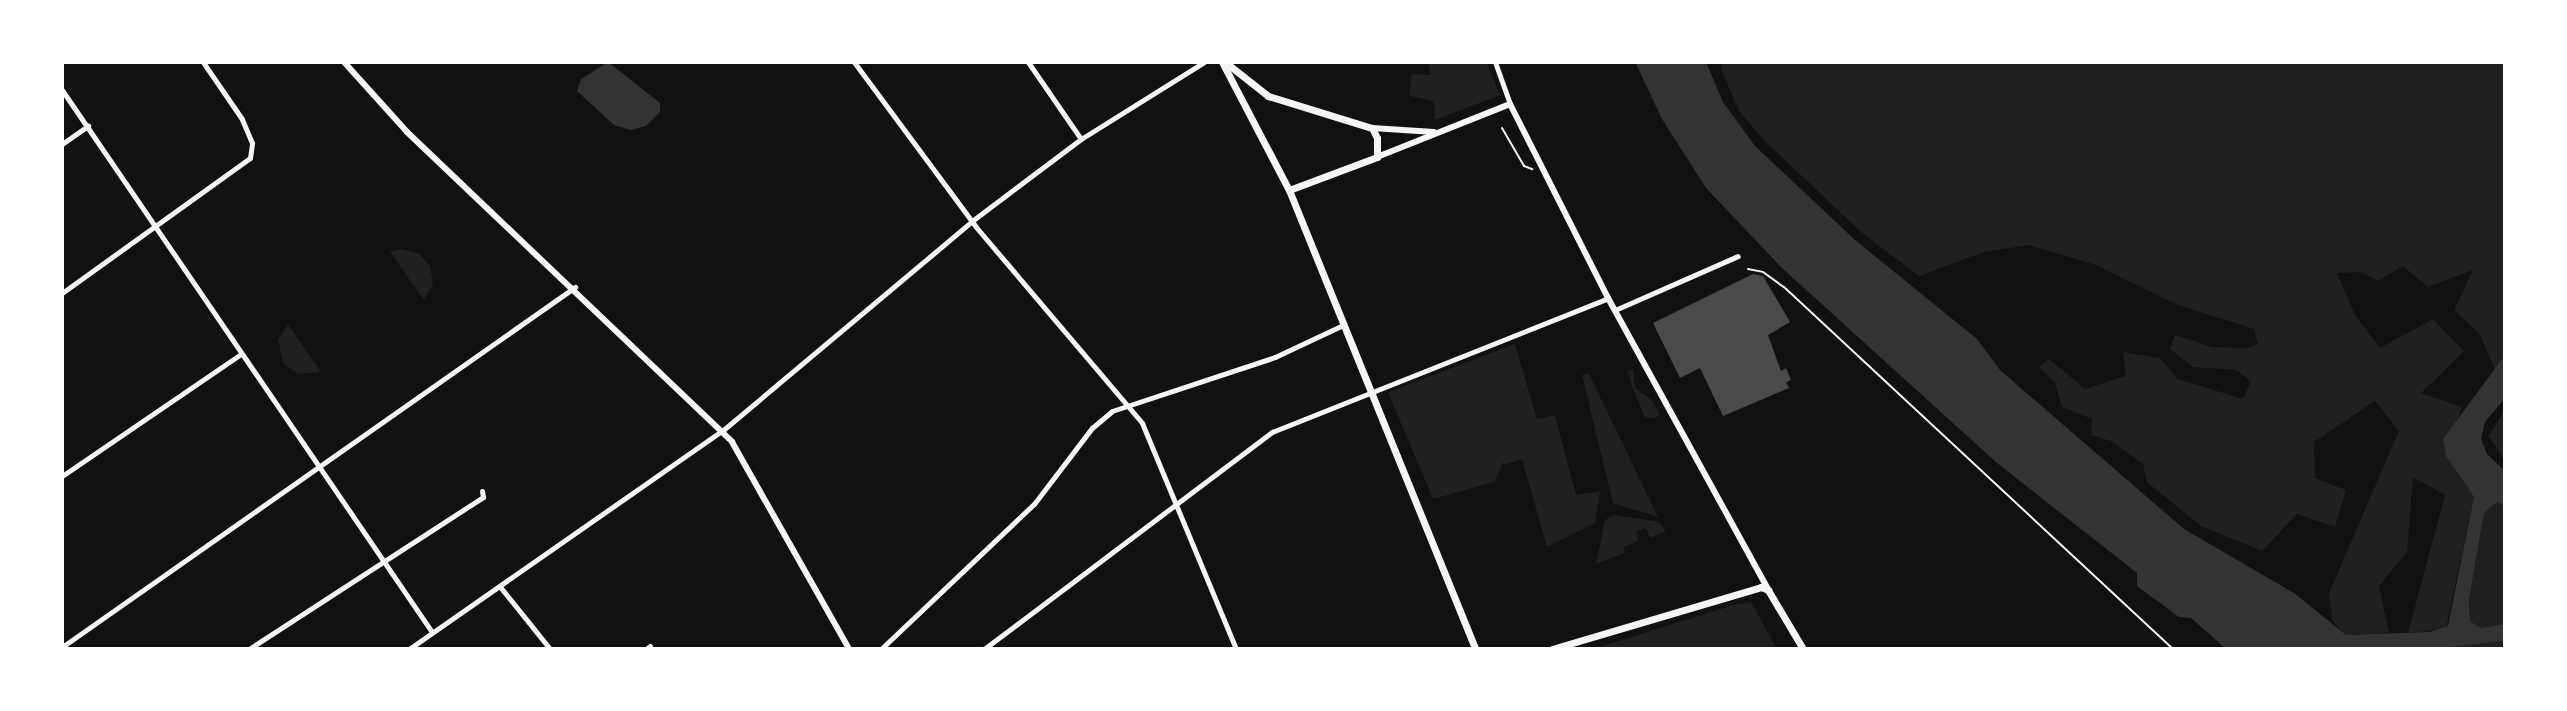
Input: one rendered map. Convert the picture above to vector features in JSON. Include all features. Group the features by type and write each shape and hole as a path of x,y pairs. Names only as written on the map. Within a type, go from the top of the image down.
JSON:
{"main road":[{"path":"1224,62 1268,96 1372,128 1377,157 1289,190"},
{"path":"1224,62 1289,190 1475,649"},
{"path":"1552,649 1744,588 1768,590 1803,649"}],"street":[{"path":"62,293 250,158 252,143 242,119 203,62"},
{"path":"344,62 407,132 575,287 722,431 849,649"},
{"path":"854,62 972,221 1142,423 1177,500 1236,649"},
{"path":"1028,62 1081,139"},
{"path":"409,649 501,588 722,431 972,221 1081,139 1204,62"},
{"path":"1495,62 1510,104 1608,298 1768,590"},
{"path":"62,90 432,632"},
{"path":"1377,157 1510,104"},
{"path":"62,144 88,126"},
{"path":"1372,128 1442,132"},
{"path":"1615,310 1738,256"},
{"path":"62,647 575,287"},
{"path":"984,649 1177,500 1272,432 1608,298"},
{"path":"881,649 1034,504 1092,428 1126,405 1275,357 1345,324"},
{"path":"62,476 241,354"},
{"path":"249,649 381,560 483,497 482,491"},
{"path":"501,588 550,649"},
{"path":"2184,649 2199,649"}],"path":[{"path":"1502,128 1524,166 1532,169"},
{"path":"1748,269 1763,272 1784,287 2173,649"}],"shaded area":[{"path":"608,62 660,103 660,112 646,126 631,130 614,125 577,91 581,79"},
{"path":"1428,62 1486,62 1500,95 1435,120 1434,101 1410,96 1411,74 1431,75"},
{"path":"1635,62 1706,62 1723,102 1755,146 1855,240 1977,339 2000,370 2184,529 2294,593 2346,635 2430,632 2448,626 2474,497 2446,456 2443,439 2505,355 2505,398 2485,422 2481,439 2487,454 2505,471 2505,506 2497,502 2484,513 2469,600 2470,621 2481,628 2505,624 2505,641 2428,649 2226,649 2191,618 2179,617 2137,586 2137,573 1997,463 1782,268 1706,188 1662,119"},
{"path":"1724,62 2505,62 2505,355 2495,369 2479,333 2454,310 2473,270 2428,287 2403,266 2378,281 2361,272 2337,273 2355,315 2380,348 2433,319 2464,351 2421,393 2462,407 2446,456 2474,497 2446,629 2408,633 2445,495 2413,477 2407,552 2379,586 2389,633 2345,635 2332,620 2329,593 2399,431 2375,401 2314,442 2315,478 2346,490 2335,527 2297,514 2262,551 2201,526 2147,482 2143,464 2111,441 2091,435 2092,419 2062,407 2055,383 2039,367 2049,359 2085,389 2126,376 2123,352 2160,358 2178,379 2243,399 2251,381 2237,370 2193,367 2170,349 2175,335 2212,347 2247,348 2258,344 2254,329 2178,305 2096,265 2029,245 1984,252 1919,276 1861,232 1765,141 1739,111 1721,69"},
{"path":"401,249 418,253 430,266 433,284 424,300 390,252"},
{"path":"288,324 321,372 299,374 284,364 278,340"},
{"path":"1515,344 1537,419 1555,415 1576,495 1600,491 1595,523 1547,547 1522,459 1504,465 1504,461 1494,482 1433,499 1388,392"},
{"path":"1633,369 1635,388 1652,400 1660,415 1645,418 1627,371"},
{"path":"1589,374 1658,517 1613,503 1582,375"},
{"path":"2505,409 2505,461 2489,436"},
{"path":"2497,502 2505,506 2505,624 2480,628 2470,621 2469,600 2484,513"},
{"path":"1615,515 1659,522 1666,531 1650,538 1646,528 1636,531 1638,541 1624,547 1625,553 1596,564 1605,520"},
{"path":"1751,602 1777,649 1593,649 1737,604"},
{"path":"2505,641 2505,649 2432,649 2464,645"}],"building":[{"path":"1753,274 1763,276 1790,322 1768,335 1781,371 1786,368 1791,380 1786,382 1789,388 1723,416 1700,368 1680,378 1653,323"}]}
